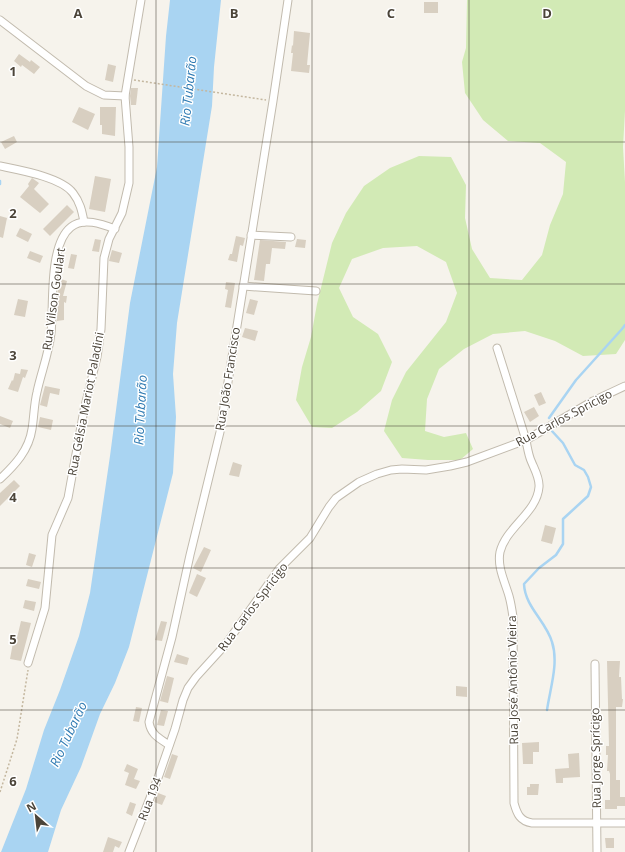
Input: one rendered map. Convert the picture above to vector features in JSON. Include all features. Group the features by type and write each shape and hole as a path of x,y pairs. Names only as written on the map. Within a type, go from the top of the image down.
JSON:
{"street":[{"name":"Rua Gélsia Mariot Paladini","path":"28,664 45,608 52,535 64,508 69,492 84,410 97,357 101,329 104,258 107,246 122,213 129,183 129,147 125,96 141,0"},
{"name":"Rua João Francisco","path":"169,745 154,734 150,729 149,722 172,637 190,555 216,452 288,0"},
{"path":"0,20 86,86 104,95 125,96"},
{"path":"0,166 36,174 66,187 72,191 77,199 81,207 84,222 102,224 115,228"},
{"name":"Rua Vilson Goulart","path":"0,479 18,461 30,439 36,394 50,341 52,289 59,248 66,232 76,224 84,222"},
{"path":"251,235 291,237"},
{"path":"243,286 316,291"},
{"name":"Rua José Antônio Vieira","path":"497,348 526,440 529,455 539,482 538,494 530,509 504,542 500,552 499,562 509,597 513,618 514,803 518,816 526,822 597,823"},
{"name":"Rua Carlos Spricigo","path":"169,745 183,700 192,682 226,644 279,569 310,538 336,498 359,482 377,474 391,470 426,470 450,466 467,462 526,440 592,401 625,386"},
{"name":"Rua Jorge Sprícigo","path":"595,664 597,852"},
{"name":"Rua 194","path":"129,852 169,745"},
{"path":"597,823 625,823"}],"path":[{"path":"128,79 273,101"},
{"path":"0,792 17,739 28,664"}],"green space":[{"path":"467,0 625,0 625,111 623,147 625,182 625,340 616,354 583,356 555,341 525,331 493,334 464,349 439,369 427,399 425,431 444,437 466,433 473,449 460,460 402,458 384,431 392,400 406,372 446,322 457,293 446,262 417,246 383,248 352,259 339,288 353,317 378,334 392,362 381,391 357,412 332,428 312,427 296,400 302,367 311,337 317,304 332,243 346,213 364,186 390,168 419,156 451,157 466,185 465,218 472,249 490,278 522,280 542,255 550,225 563,194 566,162 540,143 508,141 483,120 465,93 462,62 466,48"}],"water":[{"name":"Rio Tubarão","path":"170,0 221,0 214,67 212,106 177,323 173,374 176,417 173,473 129,647 115,683 100,714 81,767 61,810 48,852 1,852 26,789 44,730 79,636 90,593 130,303 157,167"}],"building":[{"path":"424,2 438,2 438,13 424,13"},
{"path":"294,31 310,33 307,65 310,65 309,73 291,71 293,53 291,53"},
{"path":"19,54 30,62 31,60 40,67 34,74 22,65 21,67 14,61"},
{"path":"108,64 116,66 113,82 105,80"},
{"path":"131,88 138,88 136,105 131,105"},
{"path":"79,107 95,114 88,130 72,122"},
{"path":"100,107 116,107 115,136 102,134 102,125 100,125"},
{"path":"14,136 17,142 5,149 1,142"},
{"path":"95,176 111,179 105,212 89,209"},
{"path":"32,178 39,183 34,189 49,204 40,213 20,197 29,186 28,184"},
{"path":"67,205 74,212 50,236 43,229"},
{"path":"0,216 7,218 3,238 0,237"},
{"path":"20,228 32,234 28,242 16,236"},
{"path":"236,236 245,238 243,246 240,245 237,262 228,260 230,254 232,254"},
{"path":"95,239 101,240 99,252 92,251"},
{"path":"297,239 306,240 305,248 295,247"},
{"path":"260,240 286,242 285,249 272,248 270,264 266,264 264,281 254,280"},
{"path":"112,250 122,253 119,263 109,261"},
{"path":"30,251 43,256 40,263 27,258"},
{"path":"71,254 77,255 74,269 68,268"},
{"path":"58,278 67,281 63,296 67,296 66,303 64,302 64,320 57,321"},
{"path":"226,282 235,283 231,308 225,307 228,290 225,289"},
{"path":"18,299 28,301 25,317 14,315"},
{"path":"250,299 258,301 254,315 246,313"},
{"path":"245,328 258,331 255,341 242,337"},
{"path":"21,369 28,370 25,378 23,377 18,392 8,389 12,380 13,381 15,373 20,374"},
{"path":"45,386 60,389 59,395 50,393 47,407 40,405"},
{"path":"541,392 546,403 539,406 534,395"},
{"path":"534,407 539,416 530,422 524,412"},
{"path":"0,416 13,421 10,428 0,424"},
{"path":"40,417 53,420 51,430 38,427"},
{"path":"233,462 242,465 239,477 229,475"},
{"path":"14,480 20,486 0,506 0,493"},
{"path":"545,525 556,528 552,544 541,541"},
{"path":"204,547 211,550 201,572 193,568"},
{"path":"29,553 36,555 32,567 26,565"},
{"path":"197,574 206,578 197,597 189,593"},
{"path":"28,579 41,582 39,589 26,586"},
{"path":"25,600 36,602 34,611 23,608"},
{"path":"21,621 31,623 21,661 10,659 14,637 17,638"},
{"path":"161,621 167,622 162,641 155,640"},
{"path":"177,654 189,658 187,665 174,662"},
{"path":"607,661 620,661 619,677 621,677 623,699 622,707 616,707 616,780 620,780 620,797 625,797 625,806 617,806 617,809 605,809 605,800 610,800 610,774 609,771 607,771 608,755 606,755 606,746 609,746"},
{"path":"167,676 174,678 168,703 160,701"},
{"path":"456,686 467,687 467,697 456,696"},
{"path":"136,707 142,708 139,722 133,721"},
{"path":"161,710 168,711 164,726 157,725"},
{"path":"539,742 539,752 533,752 533,764 523,764 522,743"},
{"path":"579,753 580,777 563,778 563,783 556,783 555,769 569,768 568,754"},
{"path":"172,754 178,756 170,779 164,777"},
{"path":"127,764 138,769 134,779 140,781 136,789 125,785 129,773 124,771"},
{"path":"530,784 539,784 538,795 527,795 527,787 530,787"},
{"path":"158,793 166,796 162,805 154,802"},
{"path":"130,802 136,804 132,816 126,813"},
{"path":"108,837 122,842 119,848 115,846 113,852 103,852"},
{"path":"605,838 614,838 614,848 606,848"}],"waterway":[{"path":"549,418 576,380 625,325"},
{"path":"547,710 555,659 554,650 549,634 528,600 524,584 539,568 556,555 563,544 563,519 588,496 591,487 584,470 575,465 563,443 551,430"}]}
